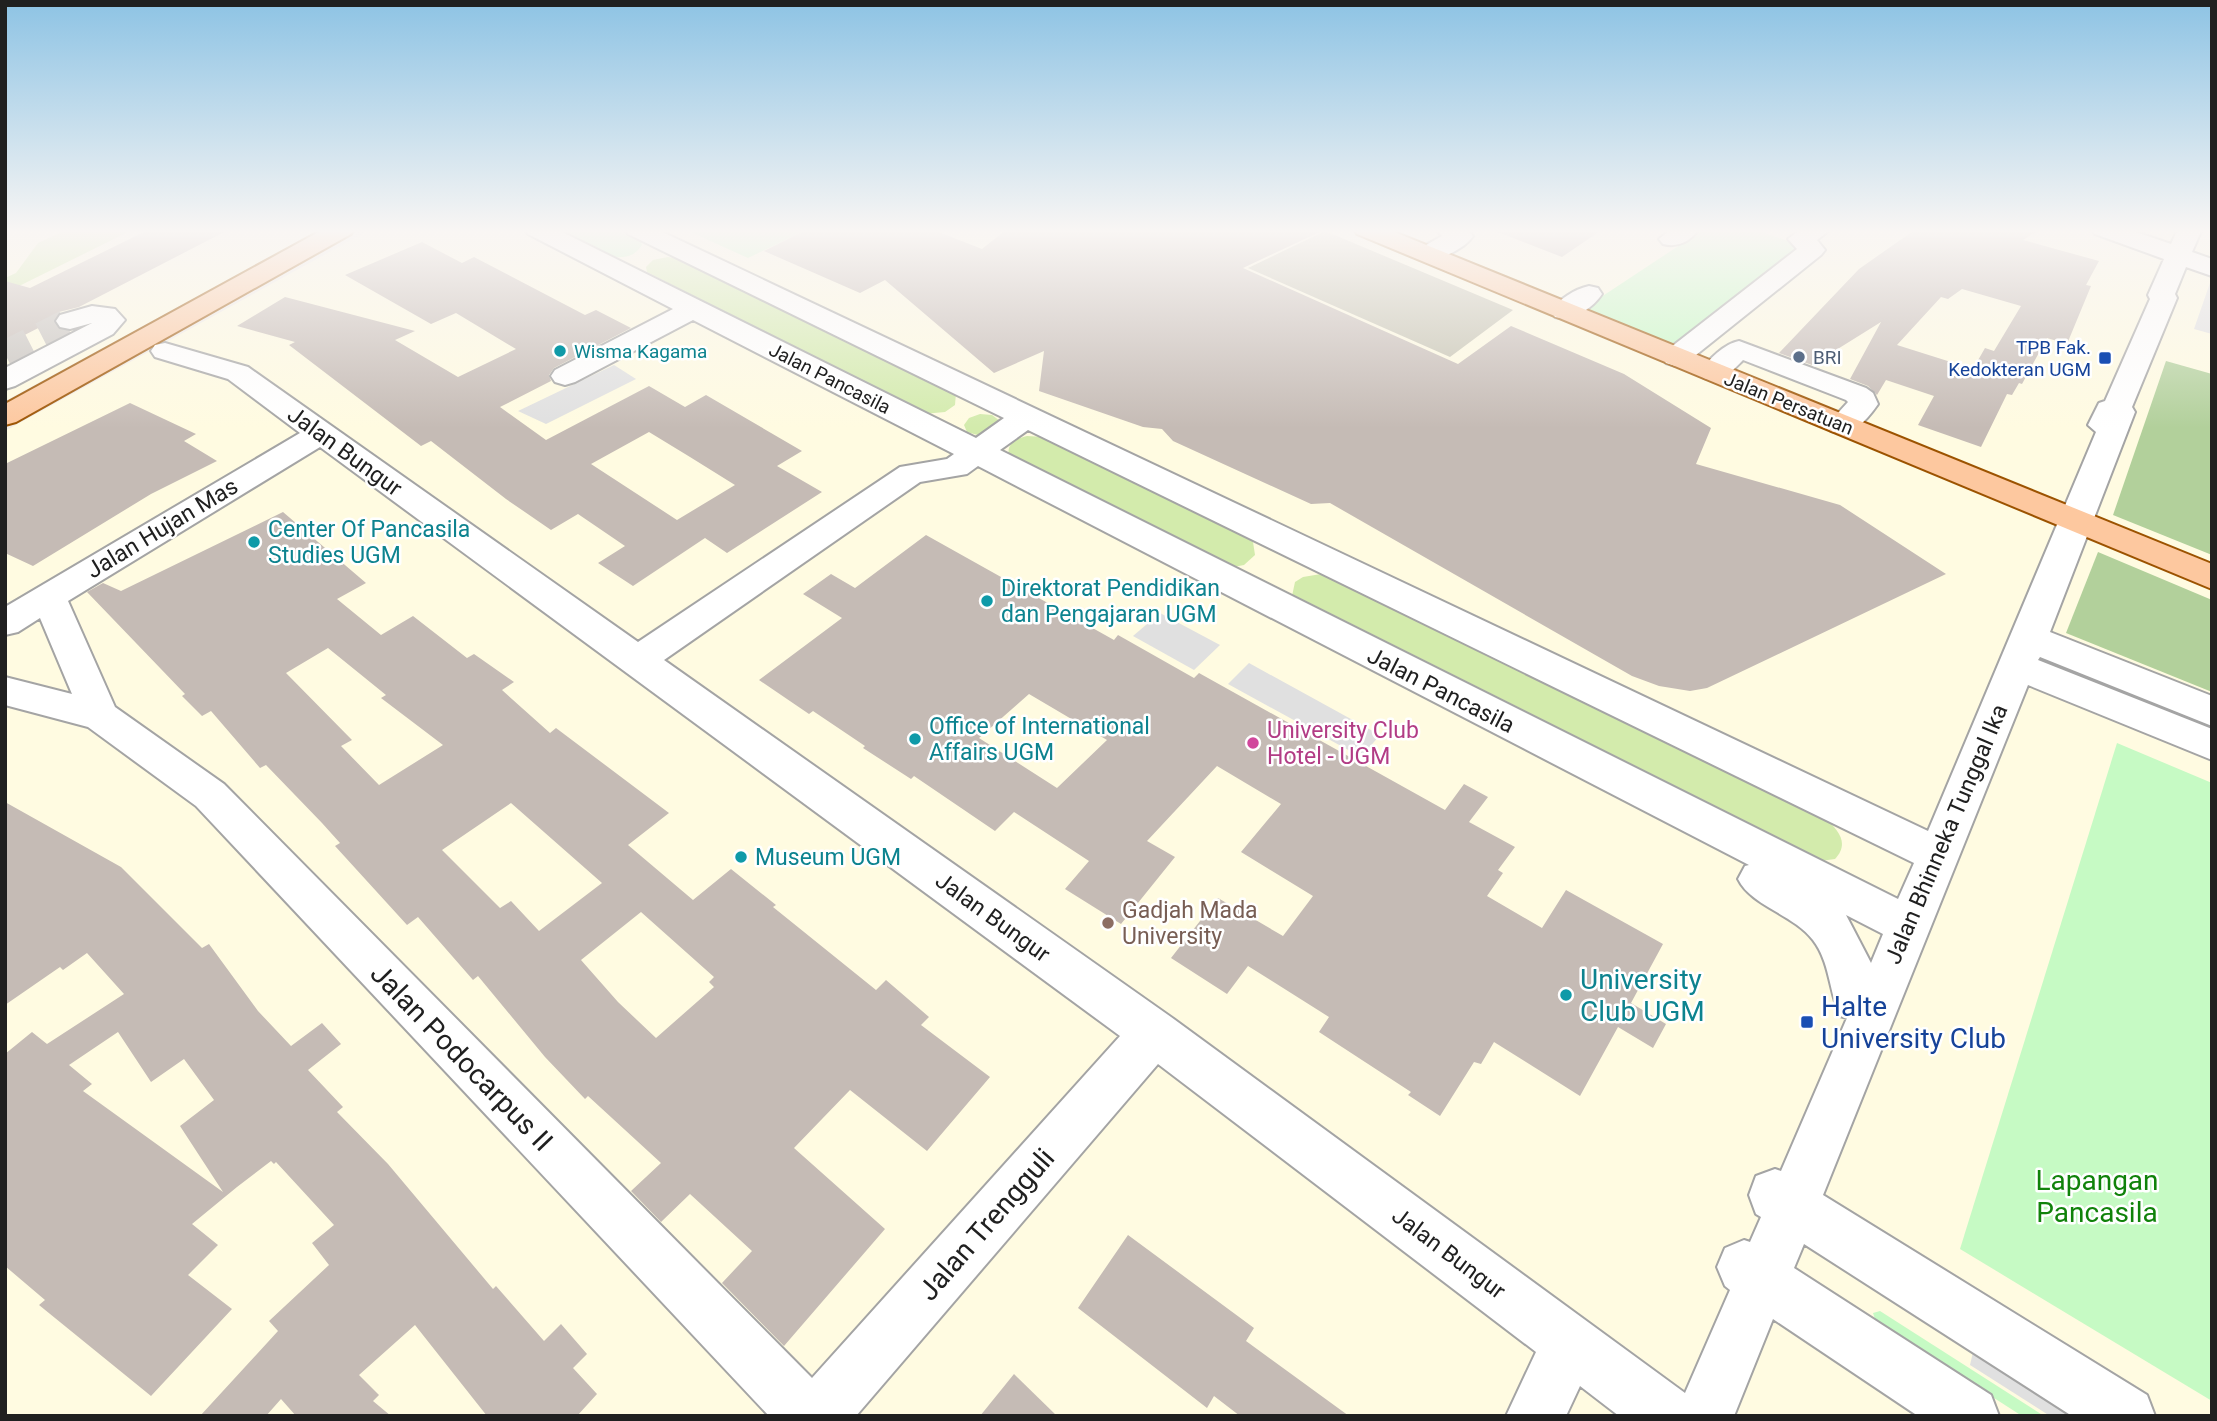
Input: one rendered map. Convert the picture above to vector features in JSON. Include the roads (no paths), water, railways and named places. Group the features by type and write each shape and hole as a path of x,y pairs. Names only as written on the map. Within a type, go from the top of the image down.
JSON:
{"main road":[{"path":"5,416 222,295"},
{"name":"Jalan Persatuan","path":"1527,295 2212,577"}],"street":[{"path":"641,295 640,301 685,314 772,359 921,451 966,460 1500,733 1811,907 1830,927 1845,950 1857,1001"},
{"path":"775,295 1930,851"},
{"path":"1565,311 1587,295"},
{"path":"1676,357 1754,295"},
{"name":"Jalan Bhinneka Tunggal Ika","path":"1705,1416 1753,1273 1783,1200 1930,851 2023,652 2069,519 2120,412 2117,407 2164,298 2170,295"},
{"path":"1714,372 1739,349 1741,331 1758,317 1737,309"},
{"path":"5,380 103,328 111,320 98,314 70,321"},
{"path":"565,376 685,314"},
{"path":"1739,349 1860,397 1863,404 1842,425"},
{"name":"Jalan Bungur","path":"165,351 238,373 1154,1033 1667,1416"},
{"path":"638,660 921,451 987,398"},
{"path":"966,460 1026,417"},
{"name":"Jalan Hujan Mas","path":"5,623 320,434"},
{"path":"1241,601 1299,547"},
{"path":"48,596 100,716"},
{"path":"2023,652 2212,712"},
{"path":"2023,652 2212,745"},
{"name":"Jalan Podocarpus II","path":"5,691 100,716 210,795 809,1416"},
{"name":"Jalan Pancasila","path":"1500,733 1900,921"},
{"name":"Jalan Bhinneka Tunggal Ika","path":"1783,1200 1857,1001 1900,921"},
{"name":"Jalan Trengguli","path":"817,1416 1154,1033"},
{"path":"1783,1200 2126,1416"},
{"path":"1753,1273 1970,1416"},
{"name":"Jalan Bhinneka Tunggal Ika","path":"1681,1416 1753,1273"},
{"path":"1535,1416 1570,1343"}],"tunnel":[{"path":"5,354 70,321"}],"place":[{"name":"Wisma Kagama","path":"560,351"},
{"name":"BRI","path":"1799,357"},
{"name":"TPB Fak. Kedokteran UGM","path":"2105,358"},
{"name":"Center Of Pancasila Studies UGM","path":"254,542"},
{"name":"Direktorat Pendidikan dan Pengajaran UGM","path":"987,601"},
{"name":"Office of International Affairs UGM","path":"915,739"},
{"name":"University Club Hotel - UGM","path":"1253,743"},
{"name":"Museum UGM","path":"741,857"},
{"name":"Gadjah Mada University","path":"1108,923"},
{"name":"University Club UGM","path":"1566,995"},
{"name":"Halte University Club","path":"1807,1022"}],"park label":[{"name":"Lapangan Pancasila","path":"2097,1196"}]}
